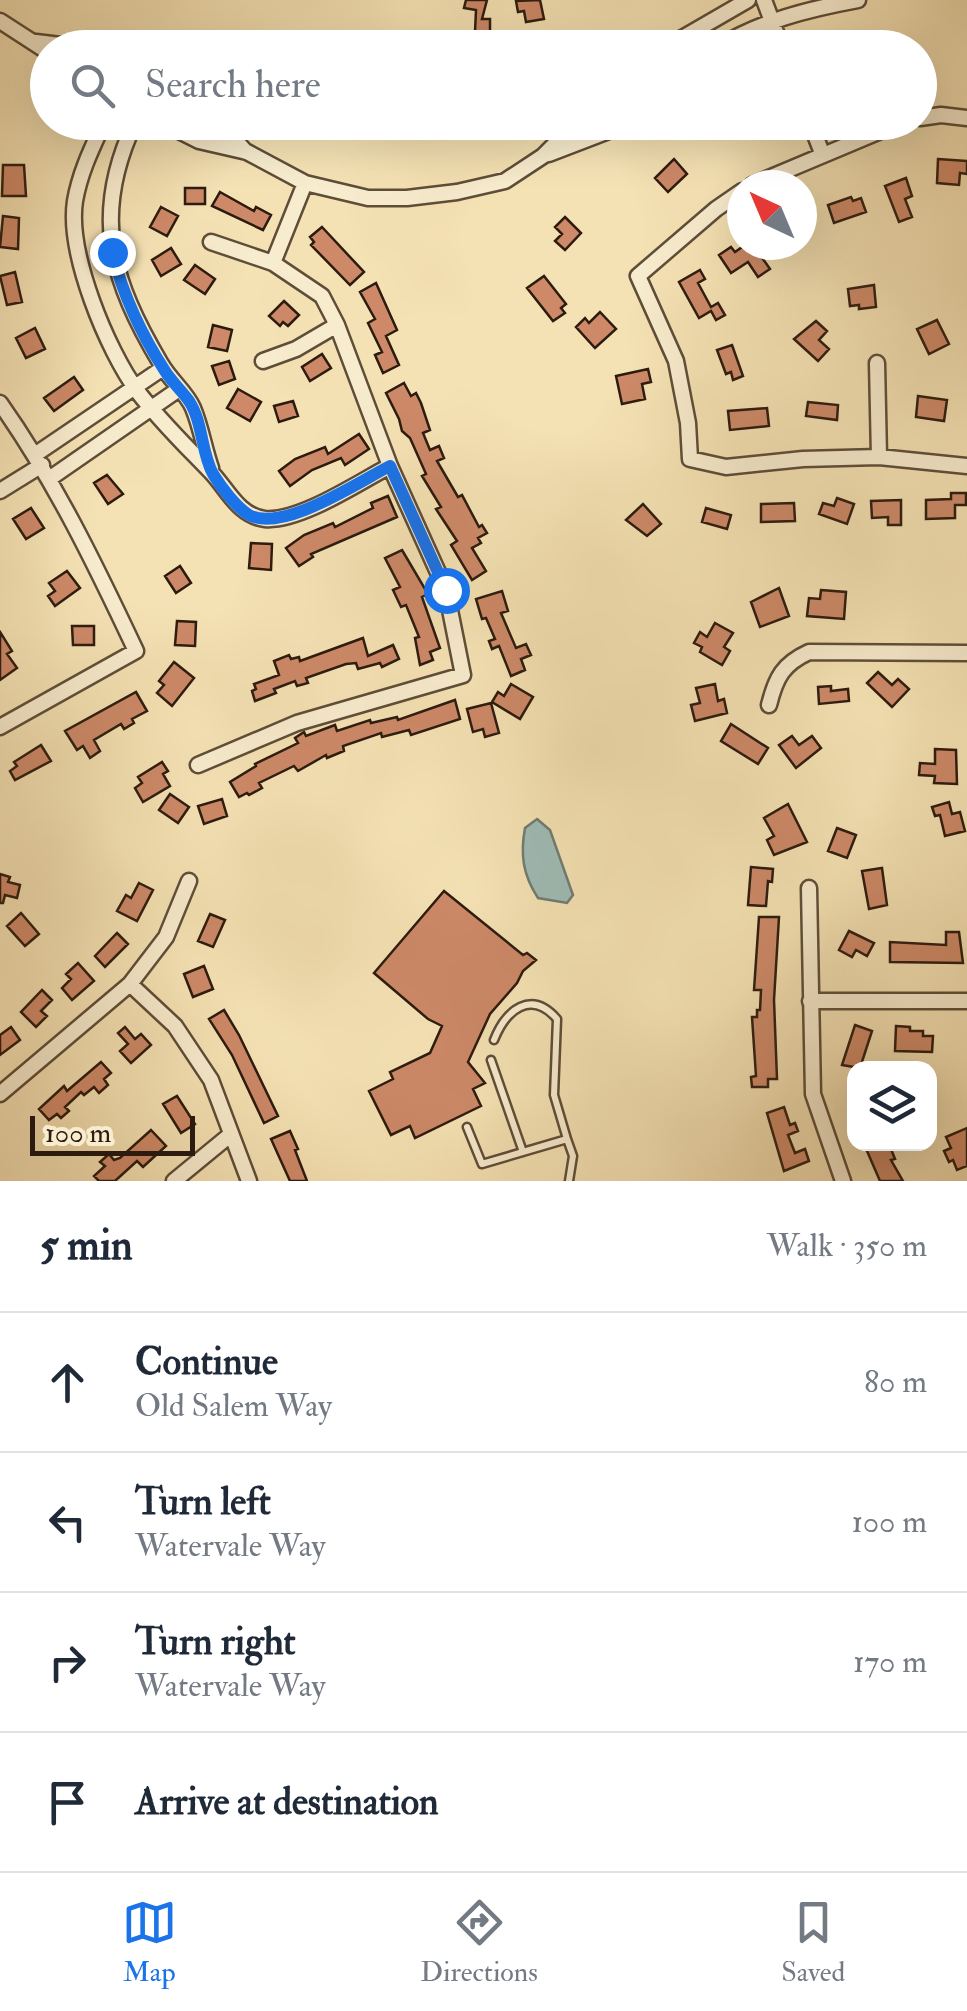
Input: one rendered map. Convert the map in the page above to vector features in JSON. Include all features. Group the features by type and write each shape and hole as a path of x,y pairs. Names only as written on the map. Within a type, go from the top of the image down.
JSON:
{"street":[{"path":"696,30 748,0"},
{"path":"764,0 776,30"},
{"path":"749,30 814,8 858,0"},
{"path":"0,22 30,40"},
{"path":"937,116 967,118"},
{"path":"96,140 82,172 74,205 76,244 99,317 135,388 170,432 249,514 267,519 292,516 390,466"},
{"path":"128,140 117,166 108,230 120,287 163,368 192,404 213,473"},
{"path":"197,140 247,152 305,183 368,198 457,192 505,180 543,156 585,140"},
{"path":"236,140 247,152"},
{"path":"543,156 559,140"},
{"path":"817,140 822,154"},
{"path":"786,170 857,140"},
{"path":"273,263 305,183"},
{"path":"727,201 638,276 676,361 688,423 690,458 726,466 879,458 967,466"},
{"path":"198,766 297,722 463,675 446,590 390,466 322,296 273,263 211,242"},
{"path":"263,362 337,326"},
{"path":"877,363 879,458"},
{"path":"42,466 163,368"},
{"path":"0,490 152,409 179,389"},
{"path":"0,403 42,466 136,651 0,728"},
{"path":"769,705 775,680 788,662 809,652 967,654"},
{"path":"0,1094 130,984 166,937 189,882"},
{"path":"809,888 813,1094 843,1181"},
{"path":"130,984 175,1026 211,1080 250,1181"},
{"path":"810,1002 967,1001"},
{"path":"174,1181 230,1135"}],"lane":[{"path":"494,1040 499,1027 528,1003 549,1010 557,1019 554,1095 573,1156 570,1181"},
{"path":"491,1060 523,1152"},
{"path":"467,1127 482,1164 567,1139"}],"water":[{"path":"537,819 550,830 573,895 567,903 538,898 529,881 523,856 525,828"}],"building":[{"path":"466,0 487,0 482,19 490,19 490,30 475,30 476,10 464,8"},
{"path":"540,0 544,19 526,22 516,1"},
{"path":"674,159 687,174 668,192 655,178"},
{"path":"938,159 967,161 967,174 960,173 959,185 937,183"},
{"path":"3,165 24,165 26,196 2,196"},
{"path":"906,178 912,196 905,199 912,217 899,222 885,186"},
{"path":"185,188 205,188 205,204 185,204"},
{"path":"220,192 254,211 256,207 271,215 263,230 212,206"},
{"path":"851,197 853,201 861,198 866,212 834,223 828,205"},
{"path":"161,207 178,216 167,236 150,227"},
{"path":"3,216 19,218 18,249 0,247"},
{"path":"565,217 581,233 565,250 555,241 562,234 555,227"},
{"path":"322,227 364,272 350,285 311,245 314,242 310,237"},
{"path":"171,248 181,264 161,276 152,260"},
{"path":"727,250 727,260 764,260 770,269 758,277 748,262 731,273 719,255"},
{"path":"195,265 215,279 205,294 184,280"},
{"path":"700,270 705,279 698,283 711,307 718,303 725,315 716,320 711,311 699,318 679,282"},
{"path":"15,272 22,302 7,305 0,276"},
{"path":"544,276 566,304 561,308 565,313 553,321 527,288"},
{"path":"376,283 397,330 386,336 399,365 383,373 375,355 382,352 368,323 375,319 360,292"},
{"path":"874,285 876,307 850,306 848,289"},
{"path":"284,301 299,315 288,326 283,322 280,326 269,316"},
{"path":"600,312 616,329 595,348 576,327 585,318 589,323"},
{"path":"937,320 949,344 929,354 917,329"},
{"path":"816,321 827,331 819,340 829,349 818,361 794,339"},
{"path":"213,325 232,330 227,351 208,347"},
{"path":"35,328 45,349 26,358 16,338"},
{"path":"732,345 743,376 733,380 731,372 726,374 717,350"},
{"path":"322,354 331,368 310,381 302,367"},
{"path":"229,361 235,379 219,385 212,366"},
{"path":"648,369 651,382 642,384 645,399 622,404 616,376"},
{"path":"74,377 83,390 54,411 44,398"},
{"path":"404,383 411,396 416,393 421,403 430,430 423,433 430,450 439,446 444,458 437,461 458,497 462,495 479,527 482,525 487,533 472,548 486,571 472,580 451,545 457,541 436,509 441,507 422,476 426,474 386,393"},
{"path":"238,389 261,402 250,421 227,408"},
{"path":"918,396 947,400 944,421 916,417"},
{"path":"293,401 298,416 279,422 274,406"},
{"path":"808,402 838,405 837,420 806,416"},
{"path":"767,408 769,426 730,430 728,411"},
{"path":"359,434 369,449 345,465 341,458 312,470 290,486 279,471 295,459 325,447 328,454"},
{"path":"107,475 123,494 108,504 94,483"},
{"path":"951,493 966,493 966,505 955,505 955,518 926,519 926,500 951,499"},
{"path":"388,496 397,517 311,554 313,557 299,566 286,548 304,535 333,523 335,527 373,508 371,503"},
{"path":"837,498 854,504 847,524 819,514 823,503 834,506"},
{"path":"901,500 901,525 888,525 888,517 872,518 871,501"},
{"path":"794,503 795,521 761,522 761,504"},
{"path":"643,504 661,524 647,536 626,520"},
{"path":"31,508 44,528 26,539 13,519"},
{"path":"706,508 731,515 727,529 702,522"},
{"path":"251,543 272,544 271,570 249,568"},
{"path":"402,550 428,594 422,597 440,648 430,652 433,660 420,665 415,638 419,637 406,605 401,607 393,590 400,587 385,558"},
{"path":"180,566 191,583 176,593 165,576"},
{"path":"67,571 80,588 55,606 48,596 55,591 49,583"},
{"path":"779,588 789,616 760,627 751,602"},
{"path":"821,590 846,592 844,619 807,616 809,598 820,599"},
{"path":"502,591 508,611 501,613 516,648 526,644 531,655 521,659 525,670 511,676 499,646 492,649 489,641 495,639 486,618 482,619 476,599"},
{"path":"177,621 196,622 195,646 175,645"},
{"path":"715,623 733,633 724,647 730,651 722,665 700,652 702,647 694,643 700,632 707,637"},
{"path":"72,626 94,626 94,645 73,645"},
{"path":"0,632 12,651 7,654 17,668 0,680"},
{"path":"363,638 368,656 393,645 399,659 382,667 380,663 358,669 356,663 346,664 306,678 308,683 297,686 295,681 274,689 276,693 255,701 254,684 279,675 274,661 289,655 291,659 299,657 300,661"},
{"path":"174,662 194,678 172,706 157,693 164,685 159,681"},
{"path":"878,672 892,685 898,679 909,689 892,707 867,683"},
{"path":"511,684 533,697 520,719 492,702 498,692 504,696"},
{"path":"715,684 718,701 724,699 727,713 695,721 691,705 700,703 696,688"},
{"path":"831,686 831,691 848,689 849,701 819,704 818,687"},
{"path":"136,692 147,711 124,729 121,724 94,740 100,751 90,758 83,746 77,750 65,731"},
{"path":"455,700 460,719 411,735 409,730 382,737 381,733 343,746 344,751 327,758 326,755 298,771 294,766 259,783 262,788 249,795 239,797 230,782 255,764 298,743 295,738 304,732 306,736 335,725 337,731 370,720 398,720"},
{"path":"491,703 499,733 485,737 483,729 473,732 467,709"},
{"path":"731,724 768,748 758,764 721,741"},
{"path":"792,736 799,745 812,736 821,748 796,768 779,745"},
{"path":"41,745 51,761 15,780 10,771 17,766 14,762"},
{"path":"935,749 956,750 957,784 934,783 935,776 919,775 920,763 935,764"},
{"path":"162,762 170,786 143,802 135,788 142,783 138,777"},
{"path":"170,794 189,807 178,823 159,810"},
{"path":"222,799 227,816 204,824 198,806"},
{"path":"949,802 952,814 960,812 965,831 945,836 940,815 935,816 932,807"},
{"path":"788,804 807,842 774,855 767,840 774,836 764,818"},
{"path":"837,828 856,835 847,858 828,851"},
{"path":"751,867 773,869 766,906 748,905"},
{"path":"882,868 887,905 869,909 862,871"},
{"path":"0,874 10,877 8,882 20,885 17,898 5,895 0,903"},
{"path":"139,883 153,890 137,921 117,911"},
{"path":"444,891 523,955 527,953 536,960 490,1014 468,1062 485,1083 473,1089 481,1106 415,1138 410,1126 391,1135 369,1091 393,1079 390,1072 430,1053 442,1026 428,1019 374,973"},
{"path":"21,913 39,934 25,946 7,926"},
{"path":"210,914 225,920 213,947 198,941"},
{"path":"759,917 779,917 774,1000 777,1079 768,1079 768,1087 752,1087 751,1077 756,1076 752,1017 757,1017 760,1010 761,990 754,990"},
{"path":"849,931 874,943 867,956 856,950 852,957 839,950"},
{"path":"946,932 959,932 963,963 890,962 890,942 946,945"},
{"path":"117,933 128,944 105,967 95,956"},
{"path":"78,963 94,981 72,1000 62,988 71,979 66,974"},
{"path":"204,966 213,989 193,997 184,974"},
{"path":"42,990 52,1000 41,1011 47,1016 36,1027 21,1012"},
{"path":"224,1010 278,1116 264,1123 232,1055 209,1019"},
{"path":"855,1025 872,1031 862,1061 842,1065"},
{"path":"896,1026 933,1036 932,1052 895,1051"},
{"path":"11,1027 20,1040 0,1055 0,1035"},
{"path":"125,1027 135,1039 141,1034 151,1045 131,1063 120,1051 128,1044 118,1033"},
{"path":"101,1062 111,1073 104,1079 108,1085 99,1093 94,1087 84,1095 81,1092 65,1107 69,1111 61,1118 57,1114 49,1120 39,1109 64,1086 67,1091"},
{"path":"177,1096 195,1124 181,1133 163,1104"},
{"path":"784,1107 790,1125 795,1123 798,1131 788,1135 795,1153 805,1149 809,1161 784,1171 767,1113"},
{"path":"967,1128 967,1166 957,1170 944,1151 951,1148 946,1137"},
{"path":"151,1130 166,1146 143,1167 137,1161 115,1181 99,1181 94,1176 105,1166 100,1162 109,1154 114,1160 120,1158"},
{"path":"290,1131 307,1181 290,1181 271,1139"},
{"path":"867,1151 892,1151 895,1159 891,1160 903,1181 880,1181"}],"route":[{"path":"112,252 120,287 167,374 192,404 213,473 234,501 249,514 267,519 292,516 390,466 446,590"}]}
